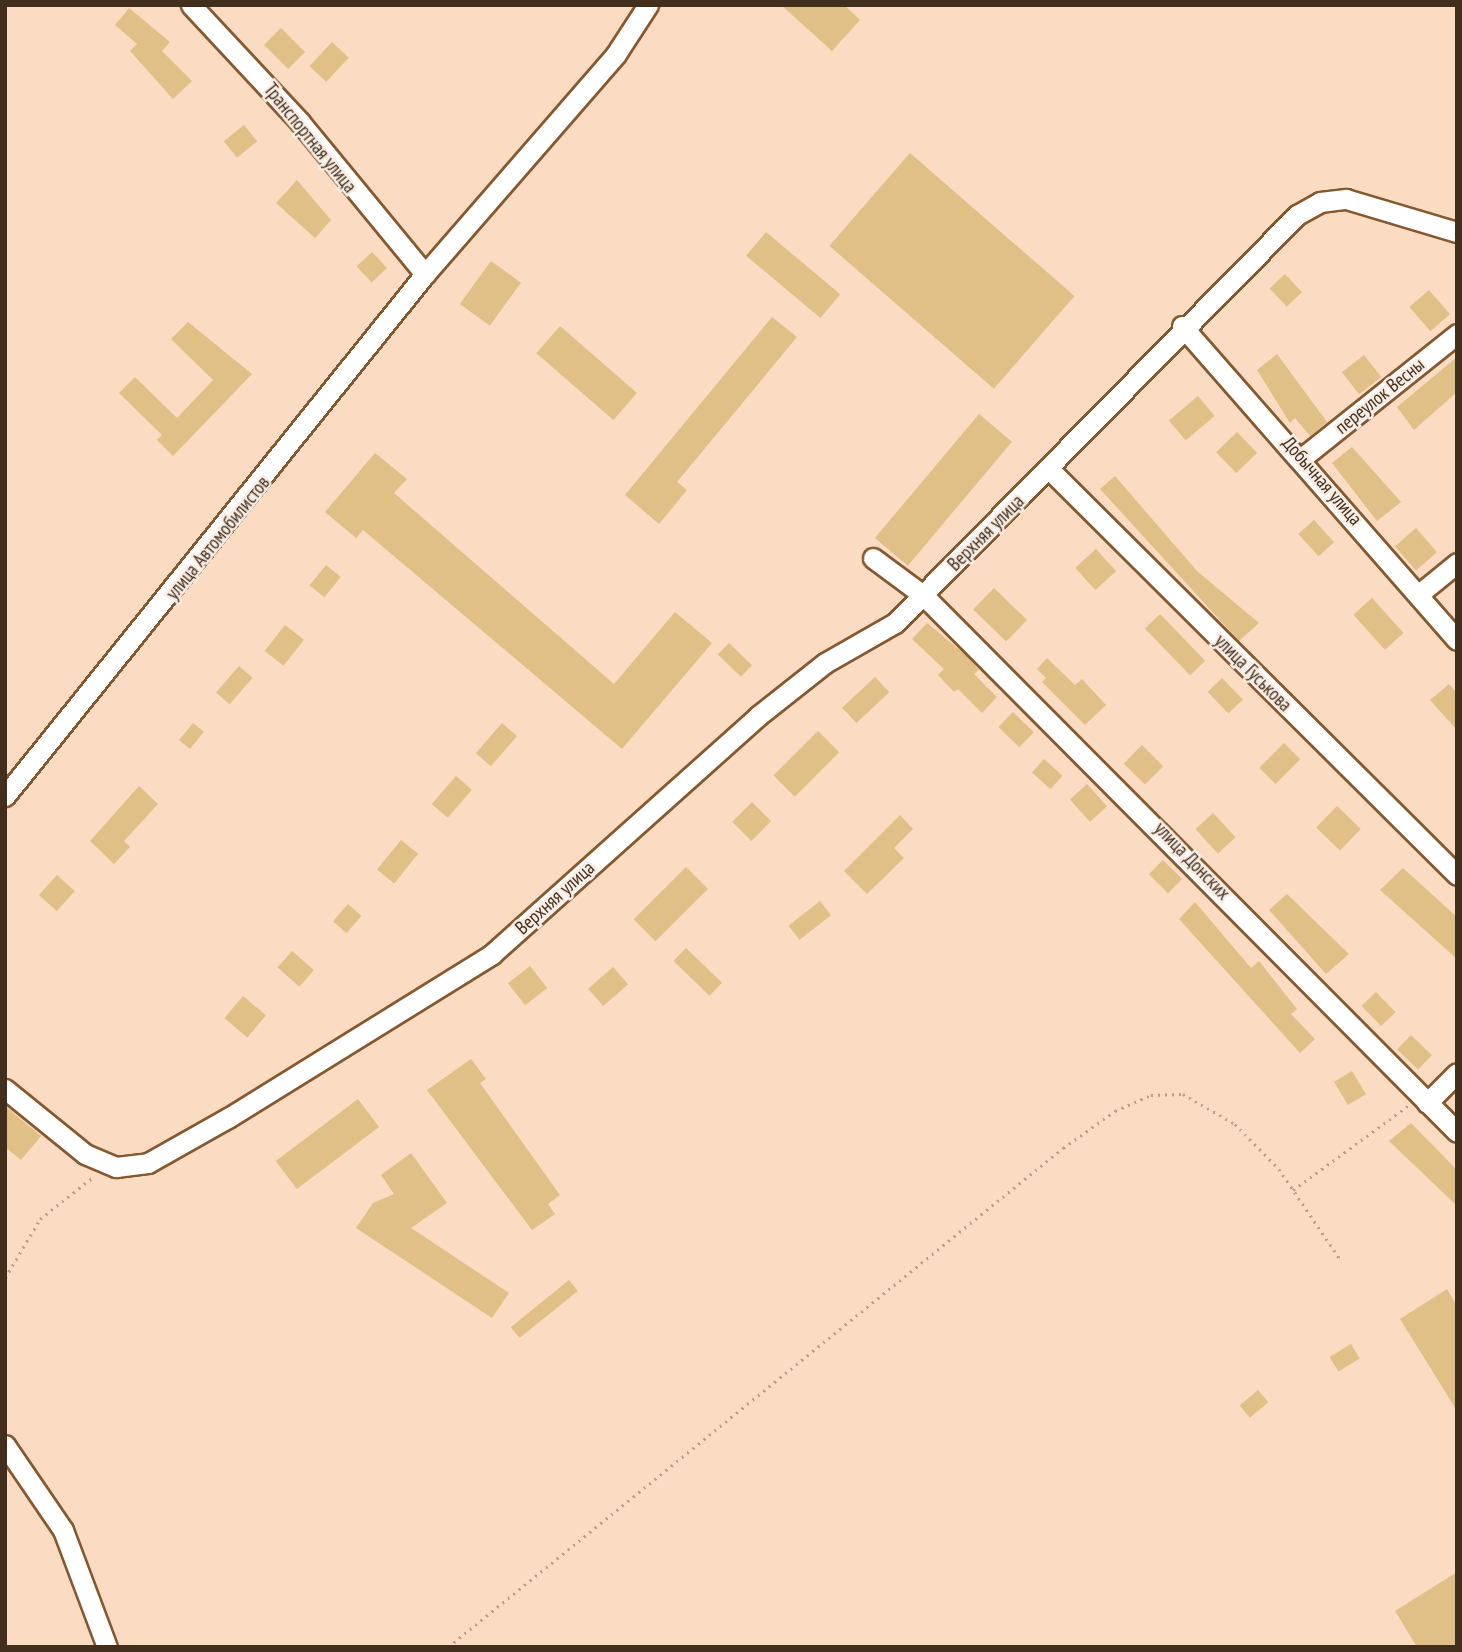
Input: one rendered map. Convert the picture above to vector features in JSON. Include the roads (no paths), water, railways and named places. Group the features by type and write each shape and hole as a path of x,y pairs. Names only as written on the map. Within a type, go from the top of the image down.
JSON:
{"street":[{"name":"Транспортная улица","path":"191,5 300,121 425,274"},
{"name":"улица Автомобилистов","path":"5,796 425,274 616,54 648,5"},
{"name":"Верхняя улица","path":"5,1089 85,1154 116,1167 148,1163 492,954 758,716 825,663 895,623 1050,470 1182,326 1297,215 1320,202 1381,207 1457,232"},
{"name":"Добычная улица","path":"1182,326 1303,457 1457,640"},
{"name":"переулок Весны","path":"1303,457 1457,334"},
{"name":"улица Гуськова","path":"1050,470 1457,875"},
{"name":"улица Донских","path":"873,558 923,595 1457,1132"},
{"path":"1419,594 1457,563"},
{"path":"1424,1099 1457,1073"},
{"path":"5,1446 63,1530 107,1647"}]}
